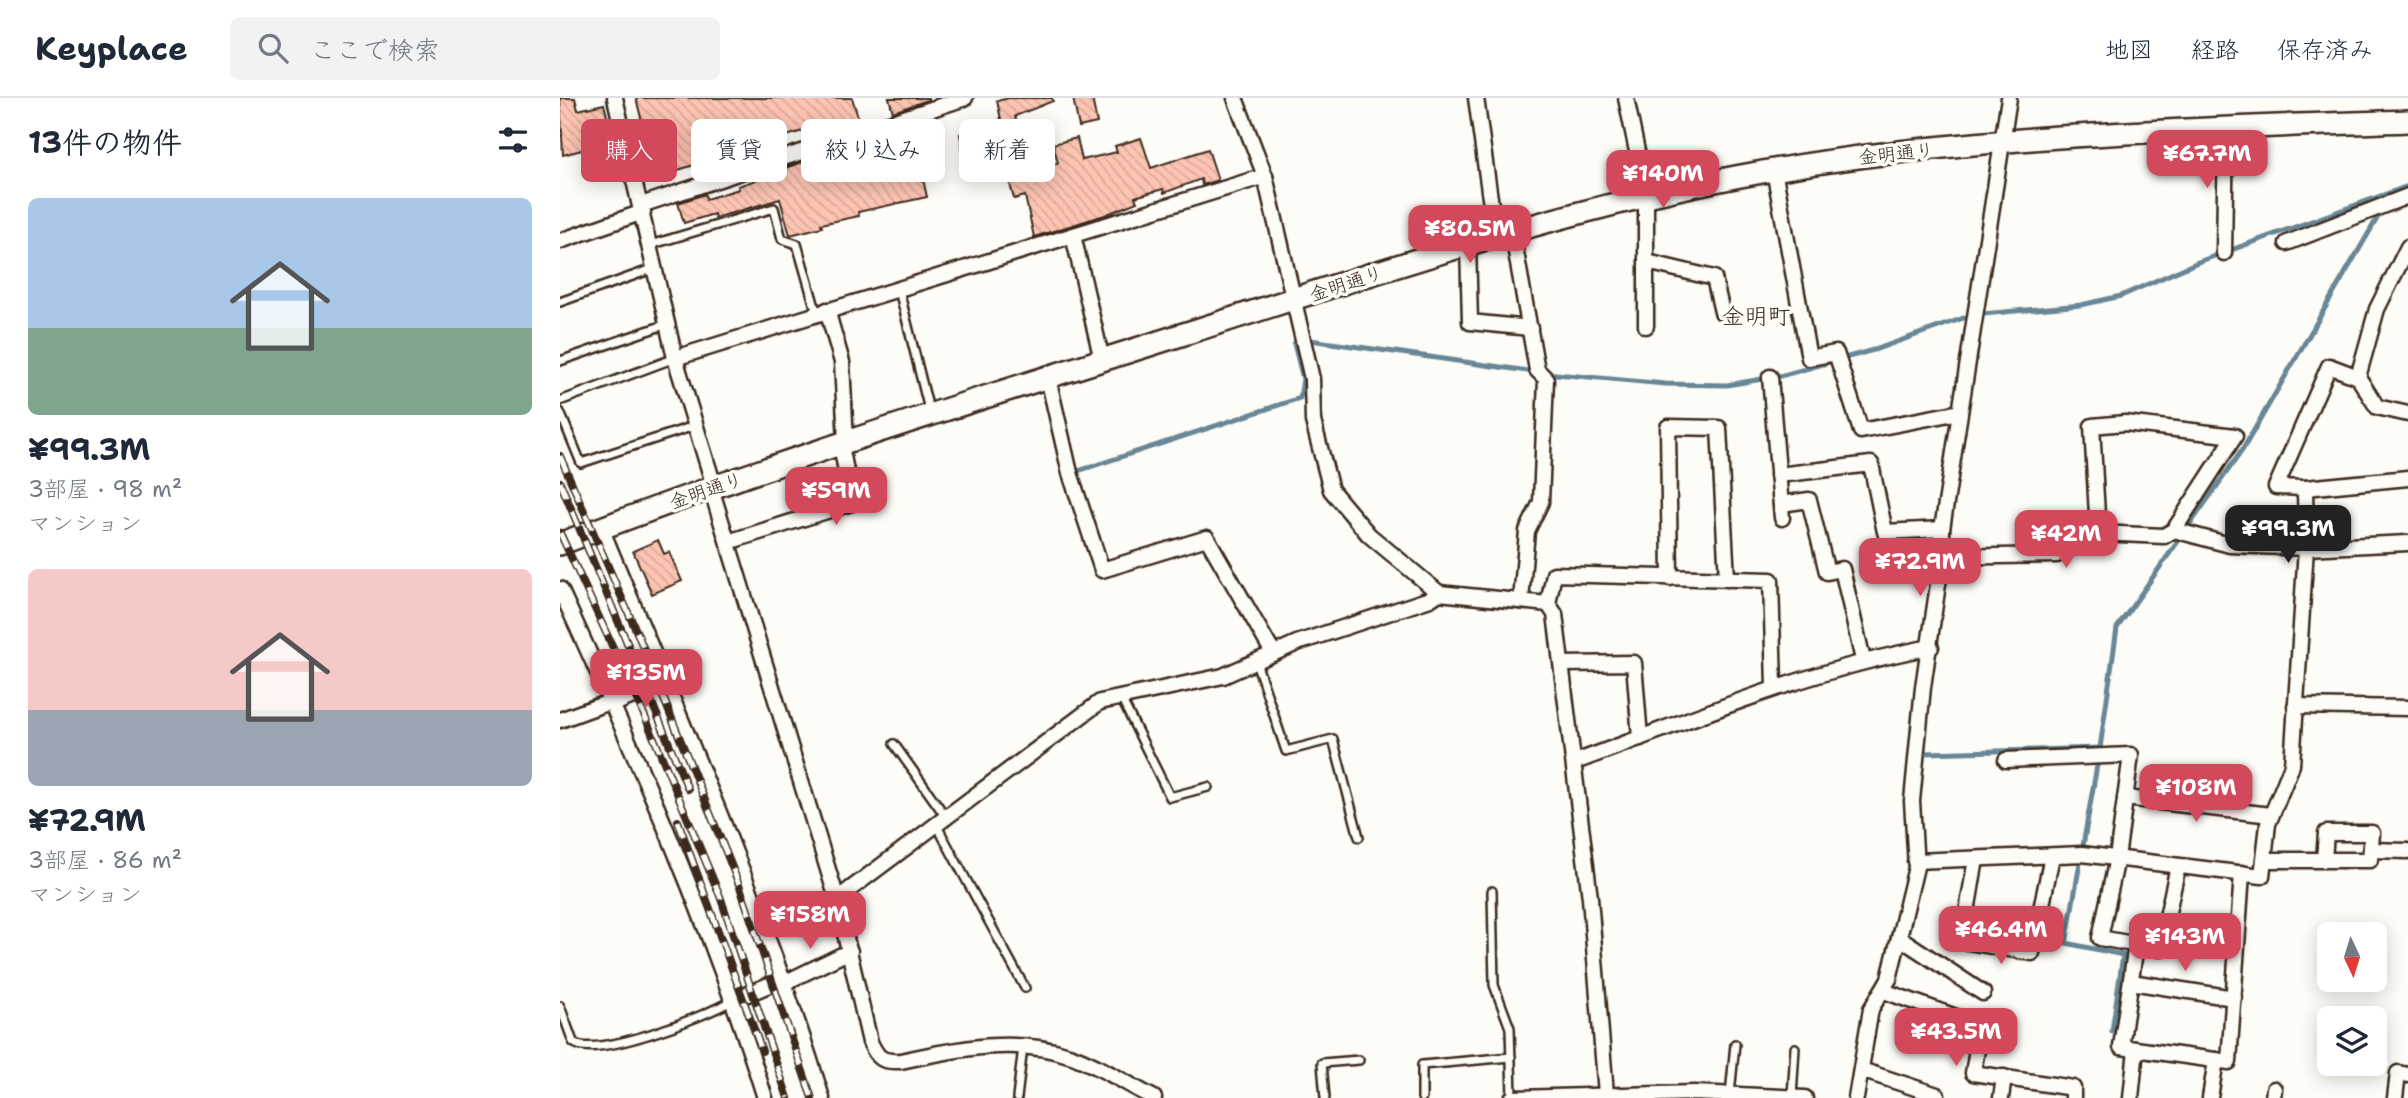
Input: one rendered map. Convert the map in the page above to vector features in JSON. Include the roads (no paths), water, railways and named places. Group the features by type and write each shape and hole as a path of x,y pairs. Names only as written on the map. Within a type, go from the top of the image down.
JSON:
{"street":[{"path":"615,98 675,358 837,899 870,1042 877,1057 886,1062 901,1061 978,1047 1023,1047 1072,1056 1135,1093 1154,1098"},
{"path":"560,241 941,102 965,98"},
{"path":"1235,98 1265,176 1312,379 1313,421 1331,490 1369,535 1439,593"},
{"path":"1476,98 1503,232 1530,328 1537,370 1546,379 1541,502 1527,531 1521,601"},
{"path":"1626,98 1646,195 1646,326"},
{"path":"1856,1098 1871,1009 1884,991 1900,938 1915,861 1912,801 1923,687 1931,647 1942,557 1942,528 2009,98"},
{"name":"金明通り","path":"560,544 712,487 1102,360 1503,232 1646,195 1853,158 2002,143 2226,128 2408,121"},
{"path":"2224,253 2226,128"},
{"path":"1774,170 1809,358 1836,352 1861,431 1960,412"},
{"path":"675,358 1265,176"},
{"path":"2287,243 2408,196"},
{"path":"1073,235 1102,360"},
{"path":"1468,243 1470,322 1530,328"},
{"path":"2358,377 2377,309 2408,247"},
{"path":"1647,262 1714,278 1721,312"},
{"path":"728,542 852,503 844,444 842,362 822,312"},
{"path":"2408,414 2377,407 2358,377 2329,366 2276,487 2305,488 2408,478"},
{"path":"1770,377 1781,511 1809,500 1827,572 1842,569 1863,660"},
{"path":"1048,378 1070,473 1102,570 1207,538 1273,653"},
{"path":"1942,557 2057,555 2098,534 2164,536 2174,530 2235,436 2125,423 2092,426 2098,534"},
{"path":"1670,578 1668,427 1719,428 1727,579"},
{"path":"1778,475 1871,464 1885,532 1942,528"},
{"path":"1915,861 2082,854 2262,876 2271,815 2292,765 2305,548 2305,488"},
{"path":"601,528 712,793 784,981 822,1098"},
{"path":"2174,530 2230,545 2305,548 2408,543"},
{"path":"1606,1094 1575,762 1555,614 1548,604 1554,574 1771,580 1774,686"},
{"path":"560,589 612,701 680,865 732,1001 765,1098"},
{"path":"837,899 942,822 1021,758 1100,702 1223,676 1273,653 1367,622 1439,593 1548,604"},
{"path":"1575,762 1774,686 1863,660 1931,647"},
{"path":"1563,664 1634,663 1640,738"},
{"path":"560,720 664,679"},
{"path":"2295,706 2408,708"},
{"path":"2006,760 2131,755 2117,859 2100,938 2160,949 2178,866"},
{"path":"2125,799 2271,815"},
{"path":"2264,860 2324,860 2370,860 2372,833 2326,834 2324,860"},
{"path":"2371,850 2408,851"},
{"path":"1976,859 1962,941 2032,953 2052,856"},
{"path":"2136,946 2121,1047 2229,1062 2242,873"},
{"path":"1900,938 1983,993"},
{"path":"732,1001 850,951"},
{"path":"2131,982 2234,998"},
{"path":"1884,991 1981,1026 1973,1073 2073,1088 2073,1098"},
{"path":"2131,1098 2136,1049"},
{"path":"2210,1098 2216,1060"},
{"path":"1861,1070 1936,1098"},
{"path":"2395,1098 2398,1073 2408,1074"},
{"path":"2001,1098 2004,1077"},
{"path":"1512,1097 1730,1094 1799,1098"}],"lane":[{"path":"650,245 774,208 782,239 797,244 822,312"},
{"path":"560,302 655,268"},
{"path":"899,289 931,416"},
{"path":"560,361 667,323"},
{"path":"560,401 675,358"},
{"path":"560,412 581,463 694,426"},
{"path":"1256,661 1286,751 1333,739 1359,837"},
{"path":"1121,698 1170,797 1208,787"},
{"path":"894,744 942,822 1025,988"},
{"path":"1492,891 1494,985 1510,1028 1512,1097"},
{"path":"560,1006 573,1042 587,1048 659,1032 732,1001"},
{"path":"1730,1094 1735,1044"},
{"path":"1017,1098 1023,1047"},
{"path":"1795,1048 1799,1098"},
{"path":"1422,1098 1422,1065 1511,1057"},
{"path":"1325,1098 1322,1063 1359,1059"}],"waterway":[{"path":"1545,373 1665,384 1727,385 1780,376 1877,349 1972,315 2081,305 2121,296 2198,262 2408,186"},
{"path":"2112,1031 2123,955 2066,943 2100,748 2117,628 2243,449 2382,210"},
{"path":"1078,471 1300,398 1303,379 1294,344 1310,340 1535,372"},
{"path":"1925,753 2100,748"}],"railway":[{"path":"560,456 638,635 740,887 812,1098"},
{"path":"560,482 688,789"},
{"path":"560,533 646,719 720,896 788,1098"},
{"path":"678,821 762,1051"}],"district":[{"name":"金明町","path":"1756,316"}]}
